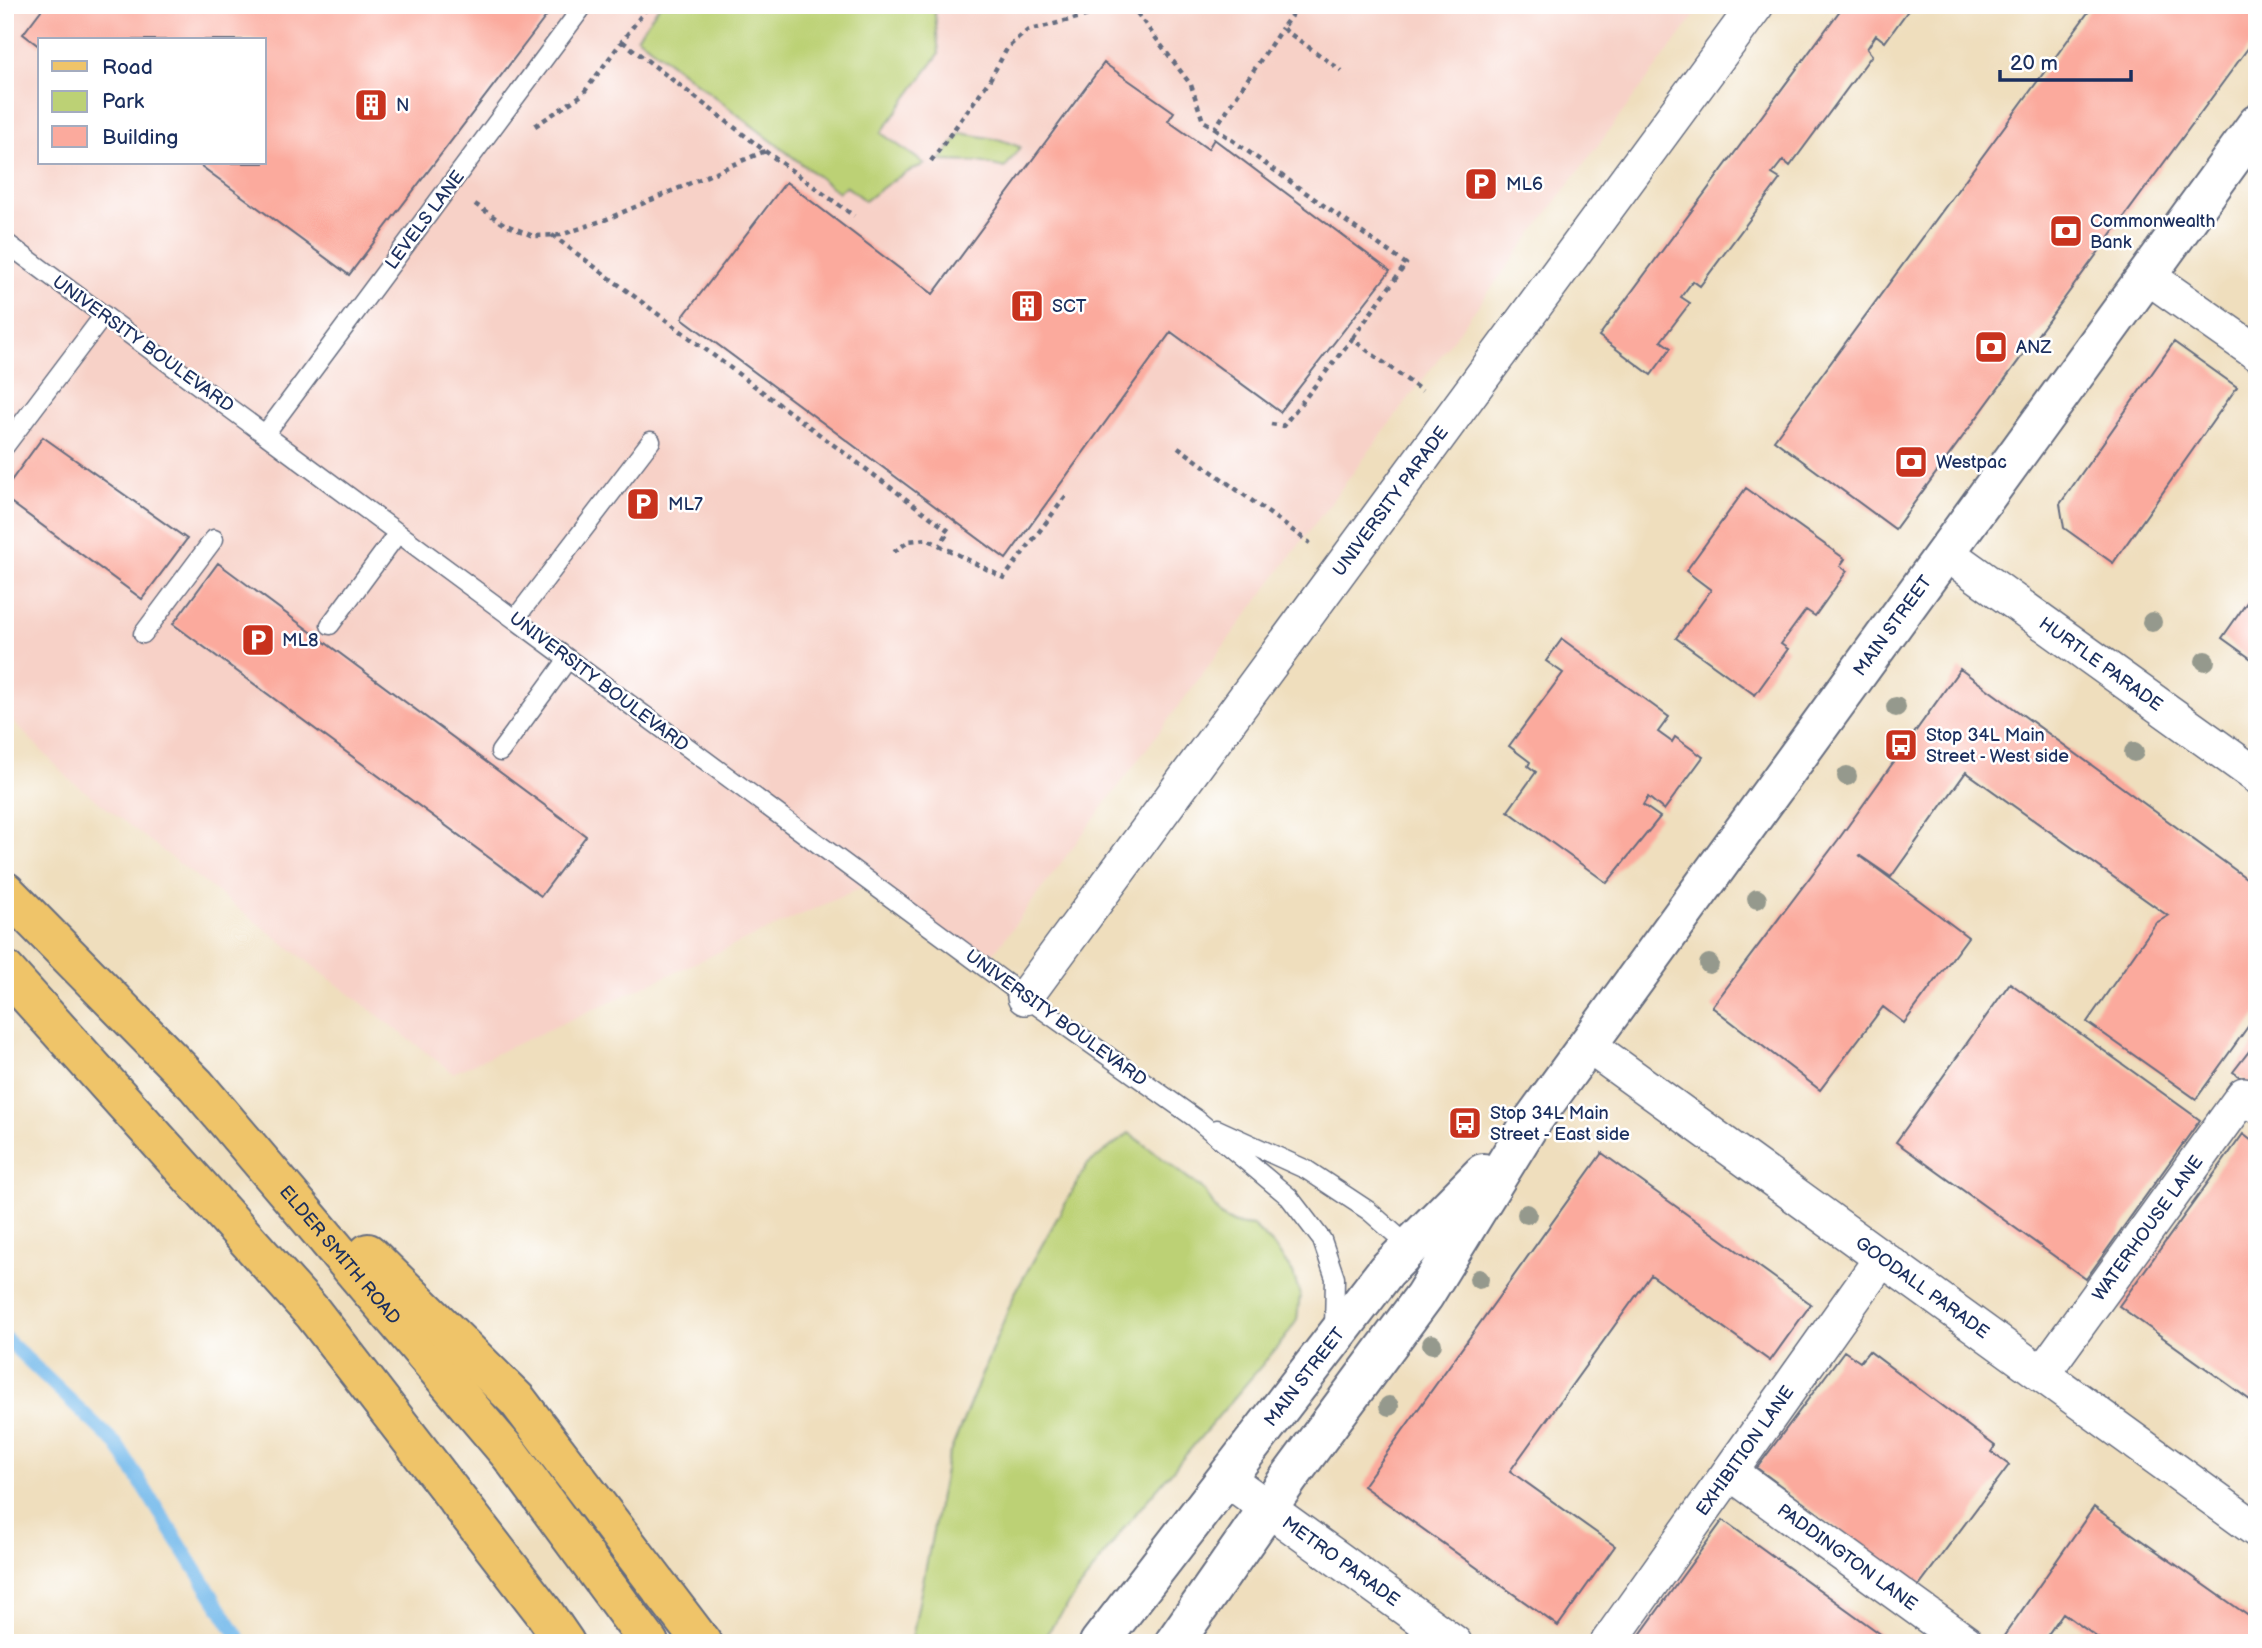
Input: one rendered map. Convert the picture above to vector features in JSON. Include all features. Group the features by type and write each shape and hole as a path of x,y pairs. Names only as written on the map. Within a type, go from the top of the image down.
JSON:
{"main road":[{"name":"ELDER SMITH ROAD","path":"5,891 196,1085 511,1456 649,1643"},
{"path":"5,970 313,1313 535,1600 565,1643"},
{"path":"196,1085 518,1401 702,1643"}],"street":[{"name":"UNIVERSITY PARADE","path":"1025,997 1756,5"},
{"name":"MAIN STREET","path":"1174,1643 1268,1508 1424,1296 1528,1127 2257,124"},
{"path":"2146,275 2257,353"},
{"name":"HURTLE PARADE","path":"1945,552 2257,776"},
{"name":"GOODALL PARADE","path":"1588,1045 2257,1530"},
{"name":"WATERHOUSE LANE","path":"2042,1374 2244,1095 2257,1105"},
{"name":"MAIN STREET","path":"1099,1643 1386,1271 1528,1127"},
{"name":"EXHIBITION LANE","path":"1608,1643 1882,1258"},
{"name":"PADDINGTON LANE","path":"1730,1472 1966,1643"},
{"name":"METRO PARADE","path":"1227,1478 1454,1643"}],"lane":[{"name":"LEVELS LANE","path":"265,435 584,5"},
{"name":"UNIVERSITY BOULEVARD","path":"5,242 1025,997 1195,1118 1289,1197 1322,1240 1335,1278 1334,1339"},
{"path":"5,446 104,315"},
{"path":"515,619 651,441"},
{"path":"330,625 398,533"},
{"path":"143,634 214,539"},
{"path":"500,752 568,659"},
{"name":"UNIVERSITY BOULEVARD","path":"1195,1118 1307,1170 1369,1211 1439,1273"}],"path":[{"path":"527,131 582,95 649,5"},
{"path":"1215,128 1299,5"},
{"path":"931,162 989,81 1008,47 1027,31 1132,6 1191,85 1203,121 1406,264 1352,339 1283,426 1271,424"},
{"path":"1282,28 1342,71"},
{"path":"622,41 855,216"},
{"path":"482,193 474,203 504,224 533,236 561,235 607,219 765,150"},
{"path":"552,235 949,531 940,545"},
{"path":"1352,339 1454,414"},
{"path":"1178,447 1342,566"},
{"path":"894,552 909,541 927,539 1004,578 1066,496"}],"shaded area":[{"path":"5,5 1703,5 984,966 871,883 453,1073 70,780 5,713"}],"green space":[{"path":"660,5 934,5 939,54 881,133 925,164 894,180 865,201 846,186 838,192 637,37"},
{"path":"961,133 1001,140 1020,147 1005,168 979,162 940,161"},
{"path":"1129,1133 1205,1191 1220,1216 1235,1224 1253,1226 1273,1245 1293,1273 1300,1295 1297,1320 1285,1338 1126,1525 1040,1643 911,1643 947,1460 1015,1293 1087,1165"}],"building":[{"name":"N","path":"45,5 545,5 551,10 349,275 198,164 266,164 266,38 38,38 38,45 23,34"},
{"path":"1844,5 1912,5 1885,42 1876,35 1867,49 1872,55 1790,166 1783,160 1772,174 1780,179 1700,286 1693,281 1681,297 1690,303 1661,341 1671,348 1651,375 1599,336"},
{"path":"2089,5 2243,5 2257,15 2257,36 1895,529 1774,440 2092,7"},
{"name":"SCT","path":"1104,63 1174,112 1168,121 1208,149 1214,139 1390,271 1280,412 1171,332 1006,559 682,318 786,182 933,294"},
{"path":"2174,342 2237,387 2113,563 2064,528 2060,504"},
{"path":"43,437 187,539 142,599 5,498 5,489"},
{"path":"1746,488 1845,559 1840,566 1847,571 1815,616 1806,610 1781,644 1788,649 1755,695 1676,638 1711,590 1686,571"},
{"path":"218,563 586,836 541,896 173,624"},
{"path":"2257,588 2257,663 2222,638"},
{"path":"1562,639 1669,717 1658,732 1672,742 1675,737 1703,757 1664,810 1648,797 1643,805 1660,817 1607,883 1508,811 1536,772 1528,766 1530,762 1509,746 1563,673 1546,661"},
{"path":"1960,669 2257,886 2257,1014 2196,1099 2087,1022 2156,923 2168,916 1966,772 1891,877 1859,855 1968,937 1904,1023 1883,1007 1820,1090 1712,1007 1838,840"},
{"path":"2010,983 2200,1120 2086,1279 1896,1142"},
{"path":"2257,1041 2257,1089 2233,1072"},
{"path":"2243,1134 2257,1145 2257,1405 2119,1306"},
{"path":"1602,1153 1811,1304 1770,1361 1651,1275 1510,1471 1615,1546 1558,1626 1363,1486"},
{"path":"1844,1351 1860,1362 1869,1351 1995,1446 1991,1452 2009,1465 1917,1588 1757,1468"},
{"path":"2094,1507 2257,1622 2257,1643 2105,1643 2063,1613 2042,1643 1999,1643"},
{"path":"1723,1520 1893,1643 1634,1643"},
{"path":"1325,1635 1336,1643 1279,1643 1279,1641"}],"waterway":[{"path":"5,1338 117,1445 242,1643"}],"place":[{"name":"N","path":"371,105"},
{"name":"ML6","path":"1481,184"},
{"name":"Commonwealth Bank","path":"2066,231"},
{"name":"SCT","path":"1027,306"},
{"name":"ANZ","path":"1991,347"},
{"name":"Westpac","path":"1911,462"},
{"name":"ML7","path":"643,504"},
{"name":"ML8","path":"258,640"},
{"name":"Stop 34L Main Street - West side","path":"1901,745"},
{"name":"Stop 34L Main Street - East side","path":"1465,1123"}]}
